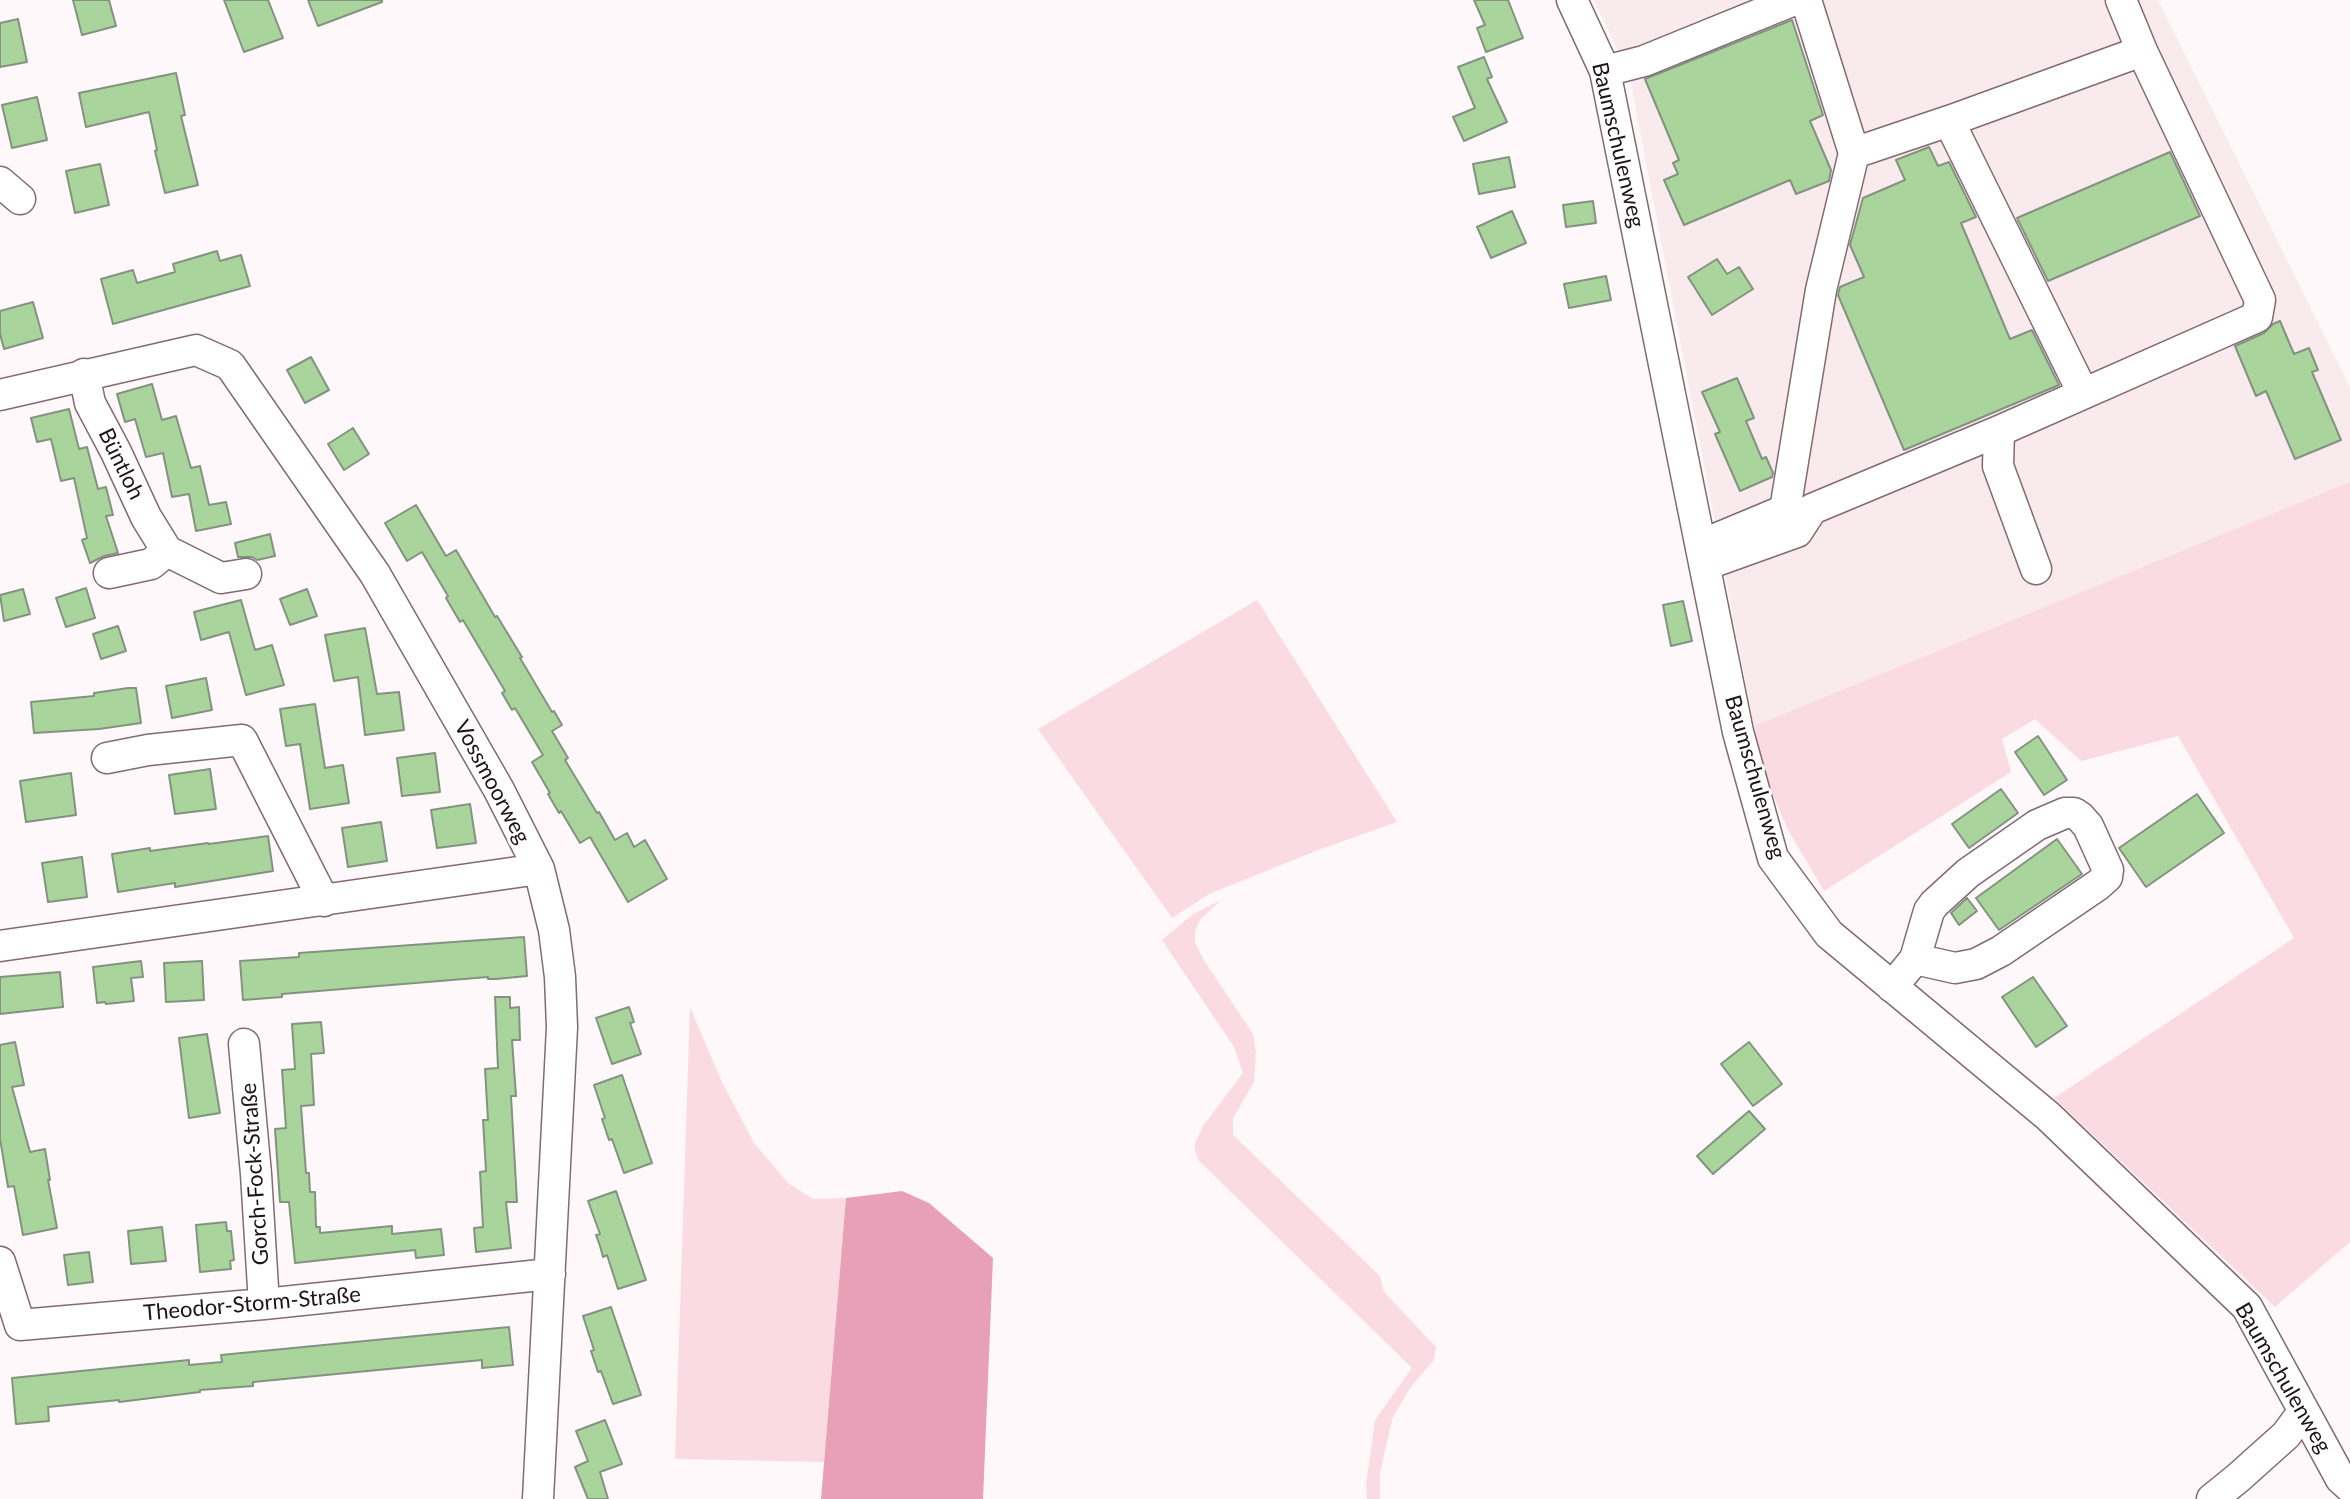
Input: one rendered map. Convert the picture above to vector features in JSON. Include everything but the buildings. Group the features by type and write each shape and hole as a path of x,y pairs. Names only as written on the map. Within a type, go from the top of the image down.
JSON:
{"street":[{"name":"Baumschulenweg","path":"1572,0 1605,71 1738,732 1773,858 1829,934 2048,1116 2247,1307 2341,1479 2350,1487"},
{"path":"1605,71 1644,61 1794,0"},
{"path":"1703,555 1785,510 1821,290 1854,153 1806,0"},
{"path":"1703,555 1797,532 1812,509 1999,431 2257,317 2260,300 2121,0"},
{"path":"1854,153 2142,51"},
{"path":"1949,121 2083,393"},
{"name":"Vossmoorweg","path":"0,395 196,350 230,365 375,574 499,790 539,869 554,930 562,1027 538,1499"},
{"name":"Büntloh","path":"84,374 90,403 146,517 167,551"},
{"path":"1999,431 1998,466 2036,569"},
{"path":"109,573 151,564 167,551 221,578 246,574"},
{"path":"107,758 148,750 242,740 324,901"},
{"path":"1892,987 1915,959 1929,911 1968,873 2037,825 2065,813 2074,813 2088,826 2108,870 2107,877 2098,885 2001,951 1976,964 1955,968 1915,959"},
{"path":"0,946 539,869"},
{"name":"Gorch-Fock-Straße","path":"244,1044 264,1304"},
{"name":"Theodor-Storm-Straße","path":"3,1278 20,1325 264,1304 550,1274"},
{"path":"2212,1499 2286,1435 2303,1412"}],"shaded area":[{"path":"1594,0 2158,0 2350,387 2350,482 1754,726 1629,74"},
{"path":"2350,482 2350,1242 2275,1307 2054,1098 2294,938 2178,736 2081,761 2035,719 2002,739 2011,772 1824,891 1787,828 1764,774 1754,726"},
{"path":"1257,600 1397,822 1209,894 1172,918 1038,729"},
{"path":"1221,900 1200,920 1195,931 1195,942 1253,1034 1256,1053 1254,1082 1233,1118 1233,1135 1380,1276 1384,1292 1436,1347 1434,1360 1410,1388 1393,1417 1380,1472 1380,1499 1367,1499 1366,1485 1375,1420 1412,1368 1198,1160 1194,1146 1203,1126 1243,1073 1234,1047 1162,940 1193,914"},
{"path":"690,1007 721,1080 754,1143 788,1183 813,1199 846,1198 824,1462 675,1459"},
{"path":"902,1191 929,1203 993,1258 983,1499 821,1499 846,1198"}]}
